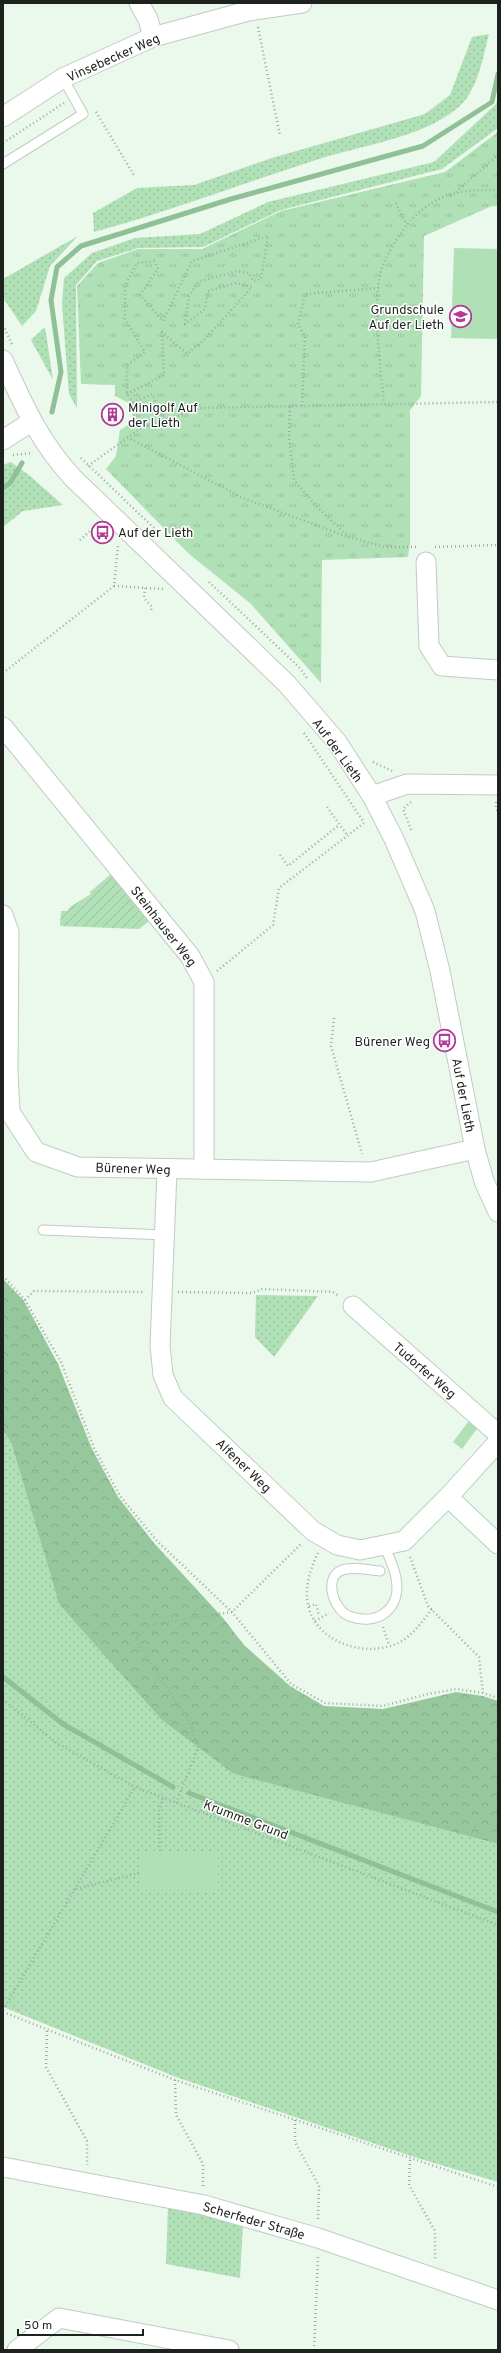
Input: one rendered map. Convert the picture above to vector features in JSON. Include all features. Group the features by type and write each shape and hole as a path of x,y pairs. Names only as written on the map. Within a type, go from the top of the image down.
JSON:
{"street":[{"path":"139,3 148,19 153,37"},
{"name":"Vinsebecker Weg","path":"3,117 63,78 153,37 255,11 302,3"},
{"name":"Auf der Lieth","path":"9,354 31,422 52,455 73,478 287,684 337,742 372,796 394,839 425,911 440,971 475,1149 484,1181 498,1212"},
{"path":"6,448 31,422"},
{"path":"427,552 429,646 442,666 498,670"},
{"name":"Steinhauser Weg","path":"3,727 190,956 204,982 204,1169"},
{"path":"372,796 407,784 497,791"},
{"name":"Bürener Weg","path":"3,915 9,932 5,1072 10,1112 36,1152 78,1167 167,1170 204,1169 367,1172 475,1149"},
{"name":"Alfener Weg","path":"167,1170 160,1346 163,1375 173,1398 313,1531 337,1546 360,1550 404,1541"},
{"name":"Tudorfer Weg","path":"352,1306 498,1434"},
{"path":"404,1541 448,1497 498,1442"},
{"path":"448,1497 498,1544"},
{"name":"Scherfeder Straße","path":"3,2168 204,2205 318,2238 498,2300"},
{"path":"17,2350 59,2318 229,2350"}],"lane":[{"path":"3,164 83,114 75,97 63,78"},
{"path":"43,1230 165,1235"},
{"path":"380,1571 345,1569 336,1574 331,1585 333,1598 338,1608 349,1616 365,1619 380,1617 392,1608 396,1594 397,1579 384,1546"}],"path":[{"path":"255,11 280,136"},
{"path":"3,143 75,97 84,93 135,176"},
{"path":"455,193 498,155"},
{"path":"384,404 377,323 379,288 382,269 394,243 419,212 435,201 455,193 498,190"},
{"path":"396,203 404,220 408,224"},
{"path":"127,394 164,375 162,332 187,354 204,340 252,287 236,283 208,291 205,309 185,324 190,296 198,282 237,272 250,273 253,282 261,279 268,236 192,262 163,321 140,295 158,269 154,261 136,263 125,286 125,319 145,352 127,365 127,394 133,402 152,394 165,420"},
{"path":"302,406 305,336 298,325 305,294 379,288"},
{"path":"3,325 9,354"},
{"path":"73,478 126,437 141,428 200,408 498,402"},
{"path":"290,407 289,438 294,480 317,507 349,537"},
{"path":"126,437 243,498 349,537 385,547 427,552 498,545"},
{"path":"6,448 32,453"},
{"path":"77,455 160,535"},
{"path":"80,540 109,513"},
{"path":"114,586 118,545 130,532"},
{"path":"204,577 299,667 308,679"},
{"path":"3,673 114,586 167,590 178,578"},
{"path":"144,588 144,598 152,607 151,610"},
{"path":"370,758 375,764 393,771"},
{"path":"497,791 496,809 498,812"},
{"path":"327,807 347,835"},
{"path":"204,982 273,925 279,888 364,822 367,828"},
{"path":"280,855 288,866 340,825"},
{"path":"394,839 412,832"},
{"path":"334,1018 331,1046 367,1172"},
{"path":"3,1276 25,1300 61,1362 94,1448 120,1496 156,1541 232,1612 291,1684 325,1704 383,1706 456,1688 483,1693 498,1698"},
{"path":"25,1300 34,1291 252,1293 262,1289 333,1292 352,1306"},
{"path":"176,1803 198,1748 189,1721 135,1639 154,1624 232,1612 313,1531"},
{"path":"404,1541 428,1606 479,1658 483,1693"},
{"path":"309,1606 316,1604 320,1616"},
{"path":"380,1617 389,1645"},
{"name":"Krumme Grund","path":"3,1699 55,1742 135,1787 498,1925"},
{"path":"135,1787 3,2011 47,2030 175,2080 410,2160 498,2187"},
{"path":"160,1851 159,1812 164,1798"},
{"path":"75,1889 139,1873"},
{"path":"47,2030 46,2067 87,2141 87,2162"},
{"path":"175,2080 176,2115 203,2164 203,2183"},
{"path":"295,2120 295,2142 319,2186 318,2225"},
{"path":"410,2160 409,2185 435,2231 435,2254"},
{"path":"314,2350 318,2251"}],"green space":[{"path":"489,34 478,75 469,95 455,110 426,127 390,140 319,159 179,206 94,232 93,213 137,188 194,185 272,158 425,114 450,95 472,37"},
{"path":"498,97 498,128 442,169 281,210 203,247 138,248 97,261 76,285 77,408 69,394 62,305 64,278 92,253 135,238 200,234 268,202 434,162 496,104"},
{"path":"498,132 498,206 492,206 424,236 421,396 410,410 410,543 408,557 322,560 321,683 251,604 188,553 106,469 116,456 120,430 133,422 131,404 115,396 115,385 81,384 77,286 98,263 138,249 202,249 281,211 445,172"},
{"path":"78,236 50,266 36,311 22,326 3,298 3,279"},
{"path":"454,248 498,249 498,339 451,338"},
{"path":"45,327 53,380 31,340"},
{"path":"11,462 30,476 63,505 23,511 3,527 3,465"},
{"path":"111,874 149,921 139,929 60,926 61,911 67,911 70,907 91,894 90,892"},
{"path":"3,1279 24,1301 58,1364 92,1449 118,1497 154,1543 223,1618 244,1645 290,1686 324,1706 383,1709 456,1692 483,1696 498,1701 498,1844 234,1774 162,1720 59,1604 11,1442 3,1431"},
{"path":"256,1295 318,1296 274,1357 255,1337"},
{"path":"471,1418 479,1426 462,1449 453,1442"},
{"path":"3,1431 11,1442 59,1604 213,1757 235,1774 498,1844 498,2182 414,2157 176,2077 3,2007"},
{"path":"139,1851 218,1852 218,1891 139,1890"},
{"path":"168,2206 243,2223 240,2278 166,2264"}],"waterway":[{"path":"52,412 61,372 51,300 57,267 81,246 231,199 423,146 492,102 498,74"},
{"path":"3,488 10,483 22,463"},
{"path":"3,1677 63,1724 173,1787"},
{"path":"189,1793 498,1912"}],"place":[{"name":"Grundschule Auf der Lieth","path":"460,316"},
{"name":"Minigolf Auf der Lieth","path":"112,414"},
{"name":"Auf der Lieth","path":"102,532"},
{"name":"Bürener Weg","path":"445,1041"}]}
